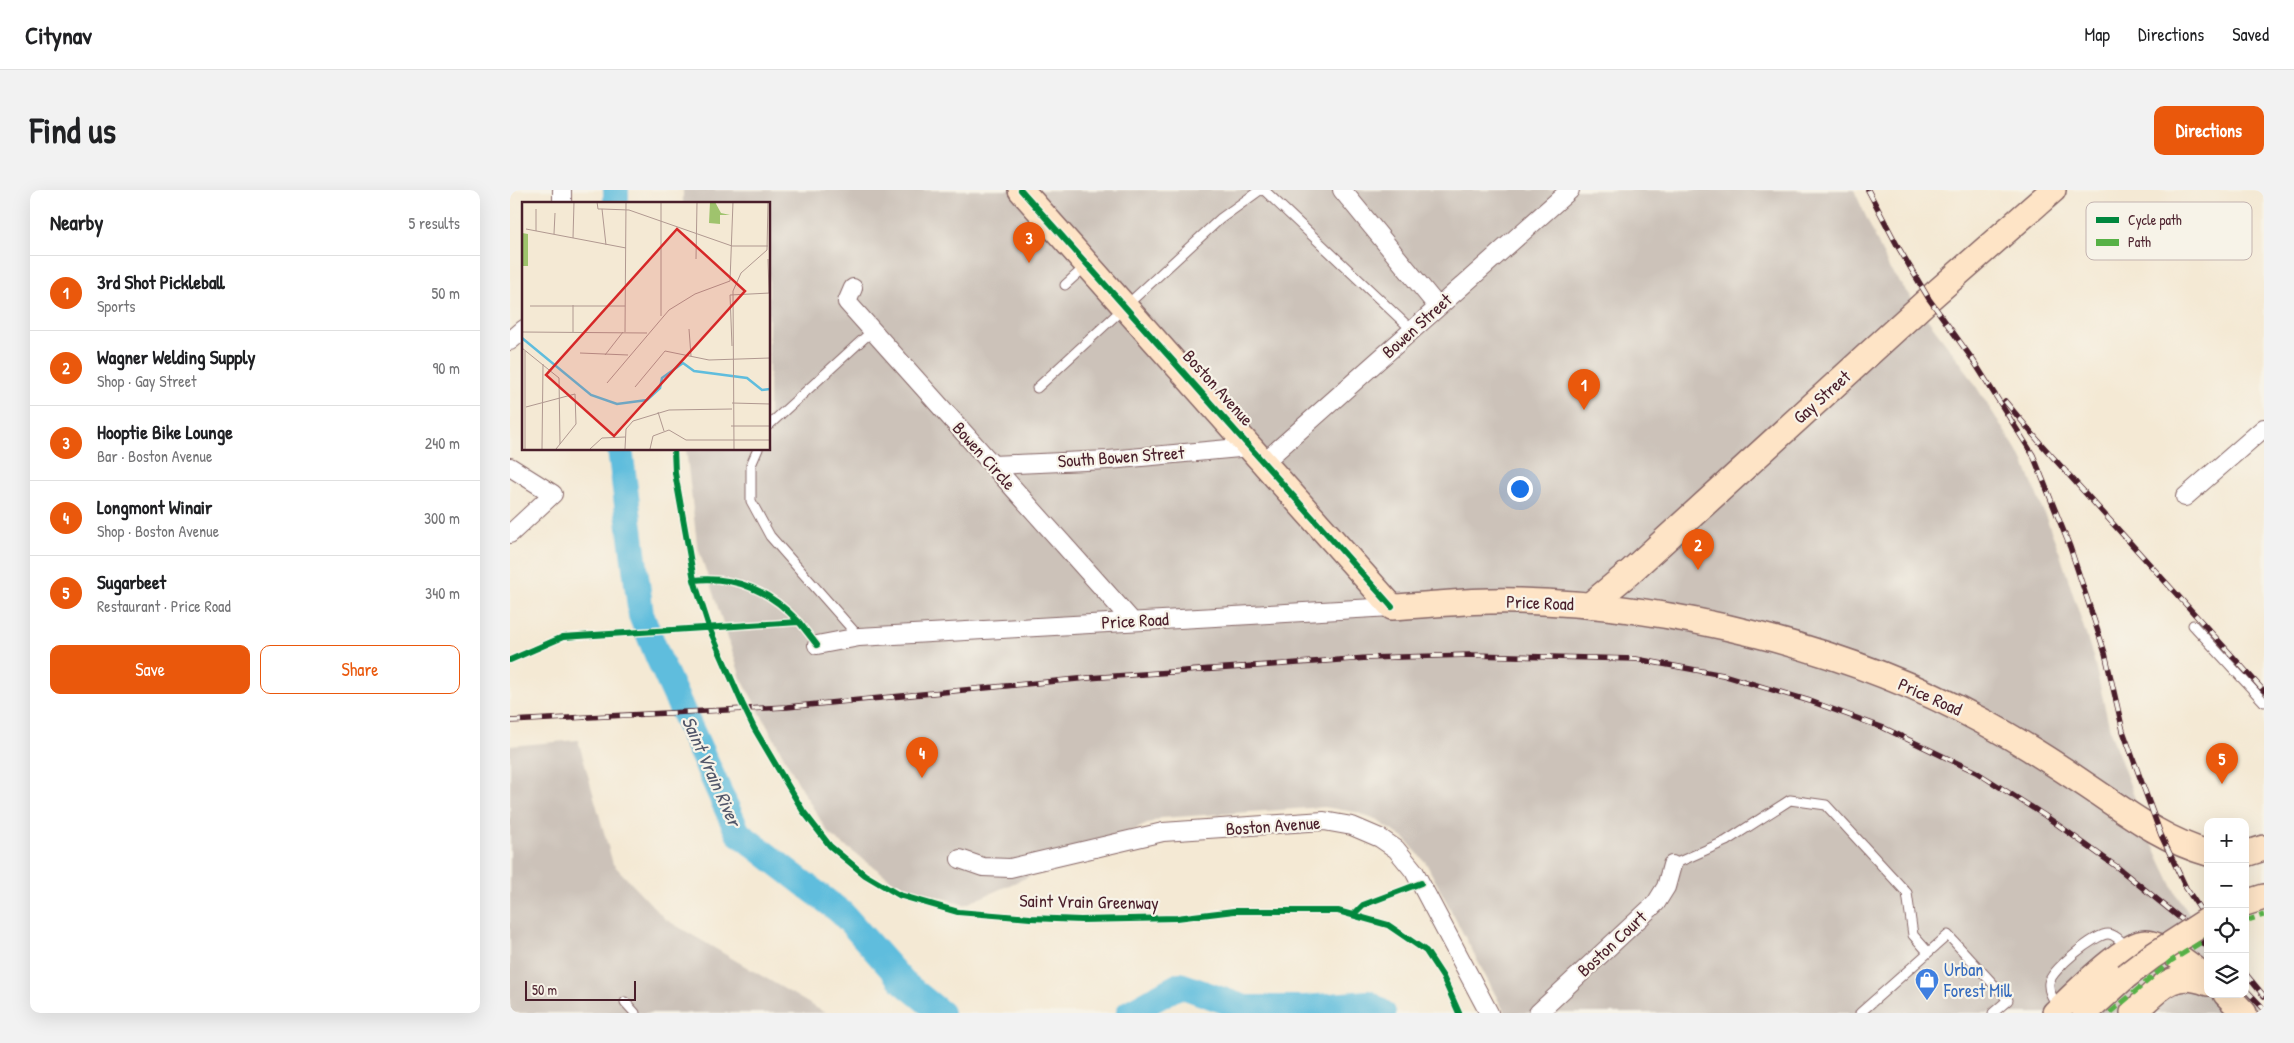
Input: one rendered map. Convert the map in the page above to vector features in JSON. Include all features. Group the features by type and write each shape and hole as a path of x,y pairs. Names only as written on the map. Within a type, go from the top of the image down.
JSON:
{"street":[{"name":"Boston Avenue","path":"1021,190 1392,608"},
{"path":"1342,190 1438,306"},
{"name":"Bowen Street","path":"1257,454 1412,330 1570,190"},
{"name":"Gay Street","path":"1590,605 1630,572 1924,304 1991,240 2026,209 2053,190"},
{"name":"Bowen Circle","path":"853,288 847,302 1132,621"},
{"path":"510,342 522,331"},
{"path":"2185,497 2264,428"},
{"name":"South Bowen Street","path":"992,465 1257,454"},
{"path":"510,467 553,494 510,534"},
{"name":"Price Road","path":"817,645 859,637 1516,600 1590,605 1679,617 1767,637 1853,665 1937,698 1981,720 2046,758 2161,835 2186,847 2204,852"},
{"name":"Boston Avenue","path":"960,859 982,866 1010,868 1163,832 1324,821 1352,826 1380,838 1396,849 1414,871 1489,1013"},
{"name":"Boston Court","path":"1538,1013 1656,903 1666,887 1672,865"},
{"path":"2249,902 2264,897"},
{"path":"2085,1013 2126,976 2151,957 2204,923"},
{"path":"2057,1011 2120,954 2136,944 2146,943 2159,946 2204,976"},
{"path":"2133,1013 2173,979 2187,978 2204,982"}],"lane":[{"path":"1037,388 1220,219 1260,190"},
{"path":"1264,190 1412,330"},
{"path":"1065,285 1087,264"},
{"path":"770,425 872,331"},
{"path":"758,450 751,465 751,501 770,536 859,637"},
{"path":"2193,625 2264,702"},
{"path":"1672,865 1726,841 1790,800 1826,805 1907,893 1914,935 1928,952"},
{"path":"1860,1013 1948,935 2008,1000 1994,1013"},
{"path":"625,1002 635,1013"},
{"path":"2002,1006 2008,1013"}],"shaded area":[{"path":"683,190 1854,190 1890,270 1963,366 2023,460 2059,551 2093,656 2111,734 2150,839 2176,894 2204,937 2204,998 2249,997 2262,1013 1505,1013 1426,863 1405,839 1378,821 1356,812 1324,807 1161,818 964,905 894,882 829,834 801,788 741,678 697,544 686,450 770,450 770,202 683,202"},
{"path":"578,740 613,864 665,919 825,1013 510,1013 510,746"}],"waterway":[{"name":"Saint Vrain River","path":"616,190 616,202"},
{"name":"Saint Vrain River","path":"620,450 641,615 658,657 738,833 842,913 904,983 941,1013"},
{"name":"Saint Vrain River","path":"1129,1013 1180,985 1245,1008 1306,1008 1368,1003 1383,1013"}],"railway":[{"path":"1868,190 1897,245 1929,299 1973,360 2033,455 2070,547 2105,653 2123,731 2161,835 2186,888 2204,915"},
{"path":"2005,401 2041,444 2264,691"},
{"path":"510,721 787,707 1088,678 1367,658 1470,655 1636,659 1723,675 1810,701 1884,728 1976,772 2044,815 2117,867 2185,922 2204,943"},
{"path":"2249,978 2264,996"},
{"path":"2249,993 2264,1009"}],"marked path":[{"path":"2249,920 2264,915"},
{"path":"2110,1013 2171,961 2204,940"}],"cycle path":[{"path":"1021,190 1392,607"},
{"name":"Saint Vrain Greenway","path":"674,450 675,473 694,580 710,630 742,703 754,728 803,811 830,846 865,875 899,895 958,912 1030,918 1081,920 1177,918 1234,911 1338,911 1388,925 1426,951 1443,977 1459,1013"},
{"path":"694,580 710,579 738,583 752,588 776,602 799,622"},
{"path":"510,660 563,637 799,622 817,645"},
{"path":"1353,915 1363,905 1421,883"}],"place":[{"name":"Hooptie Bike Lounge","path":"1029,263"},
{"name":"3rd Shot Pickleball","path":"1584,410"},
{"name":"Wagner Welding Supply","path":"1698,570"},
{"name":"Longmont Winair","path":"922,778"},
{"name":"Sugarbeet","path":"2222,784"},
{"name":"Urban Forest Mill","path":"1927,1001"}]}
